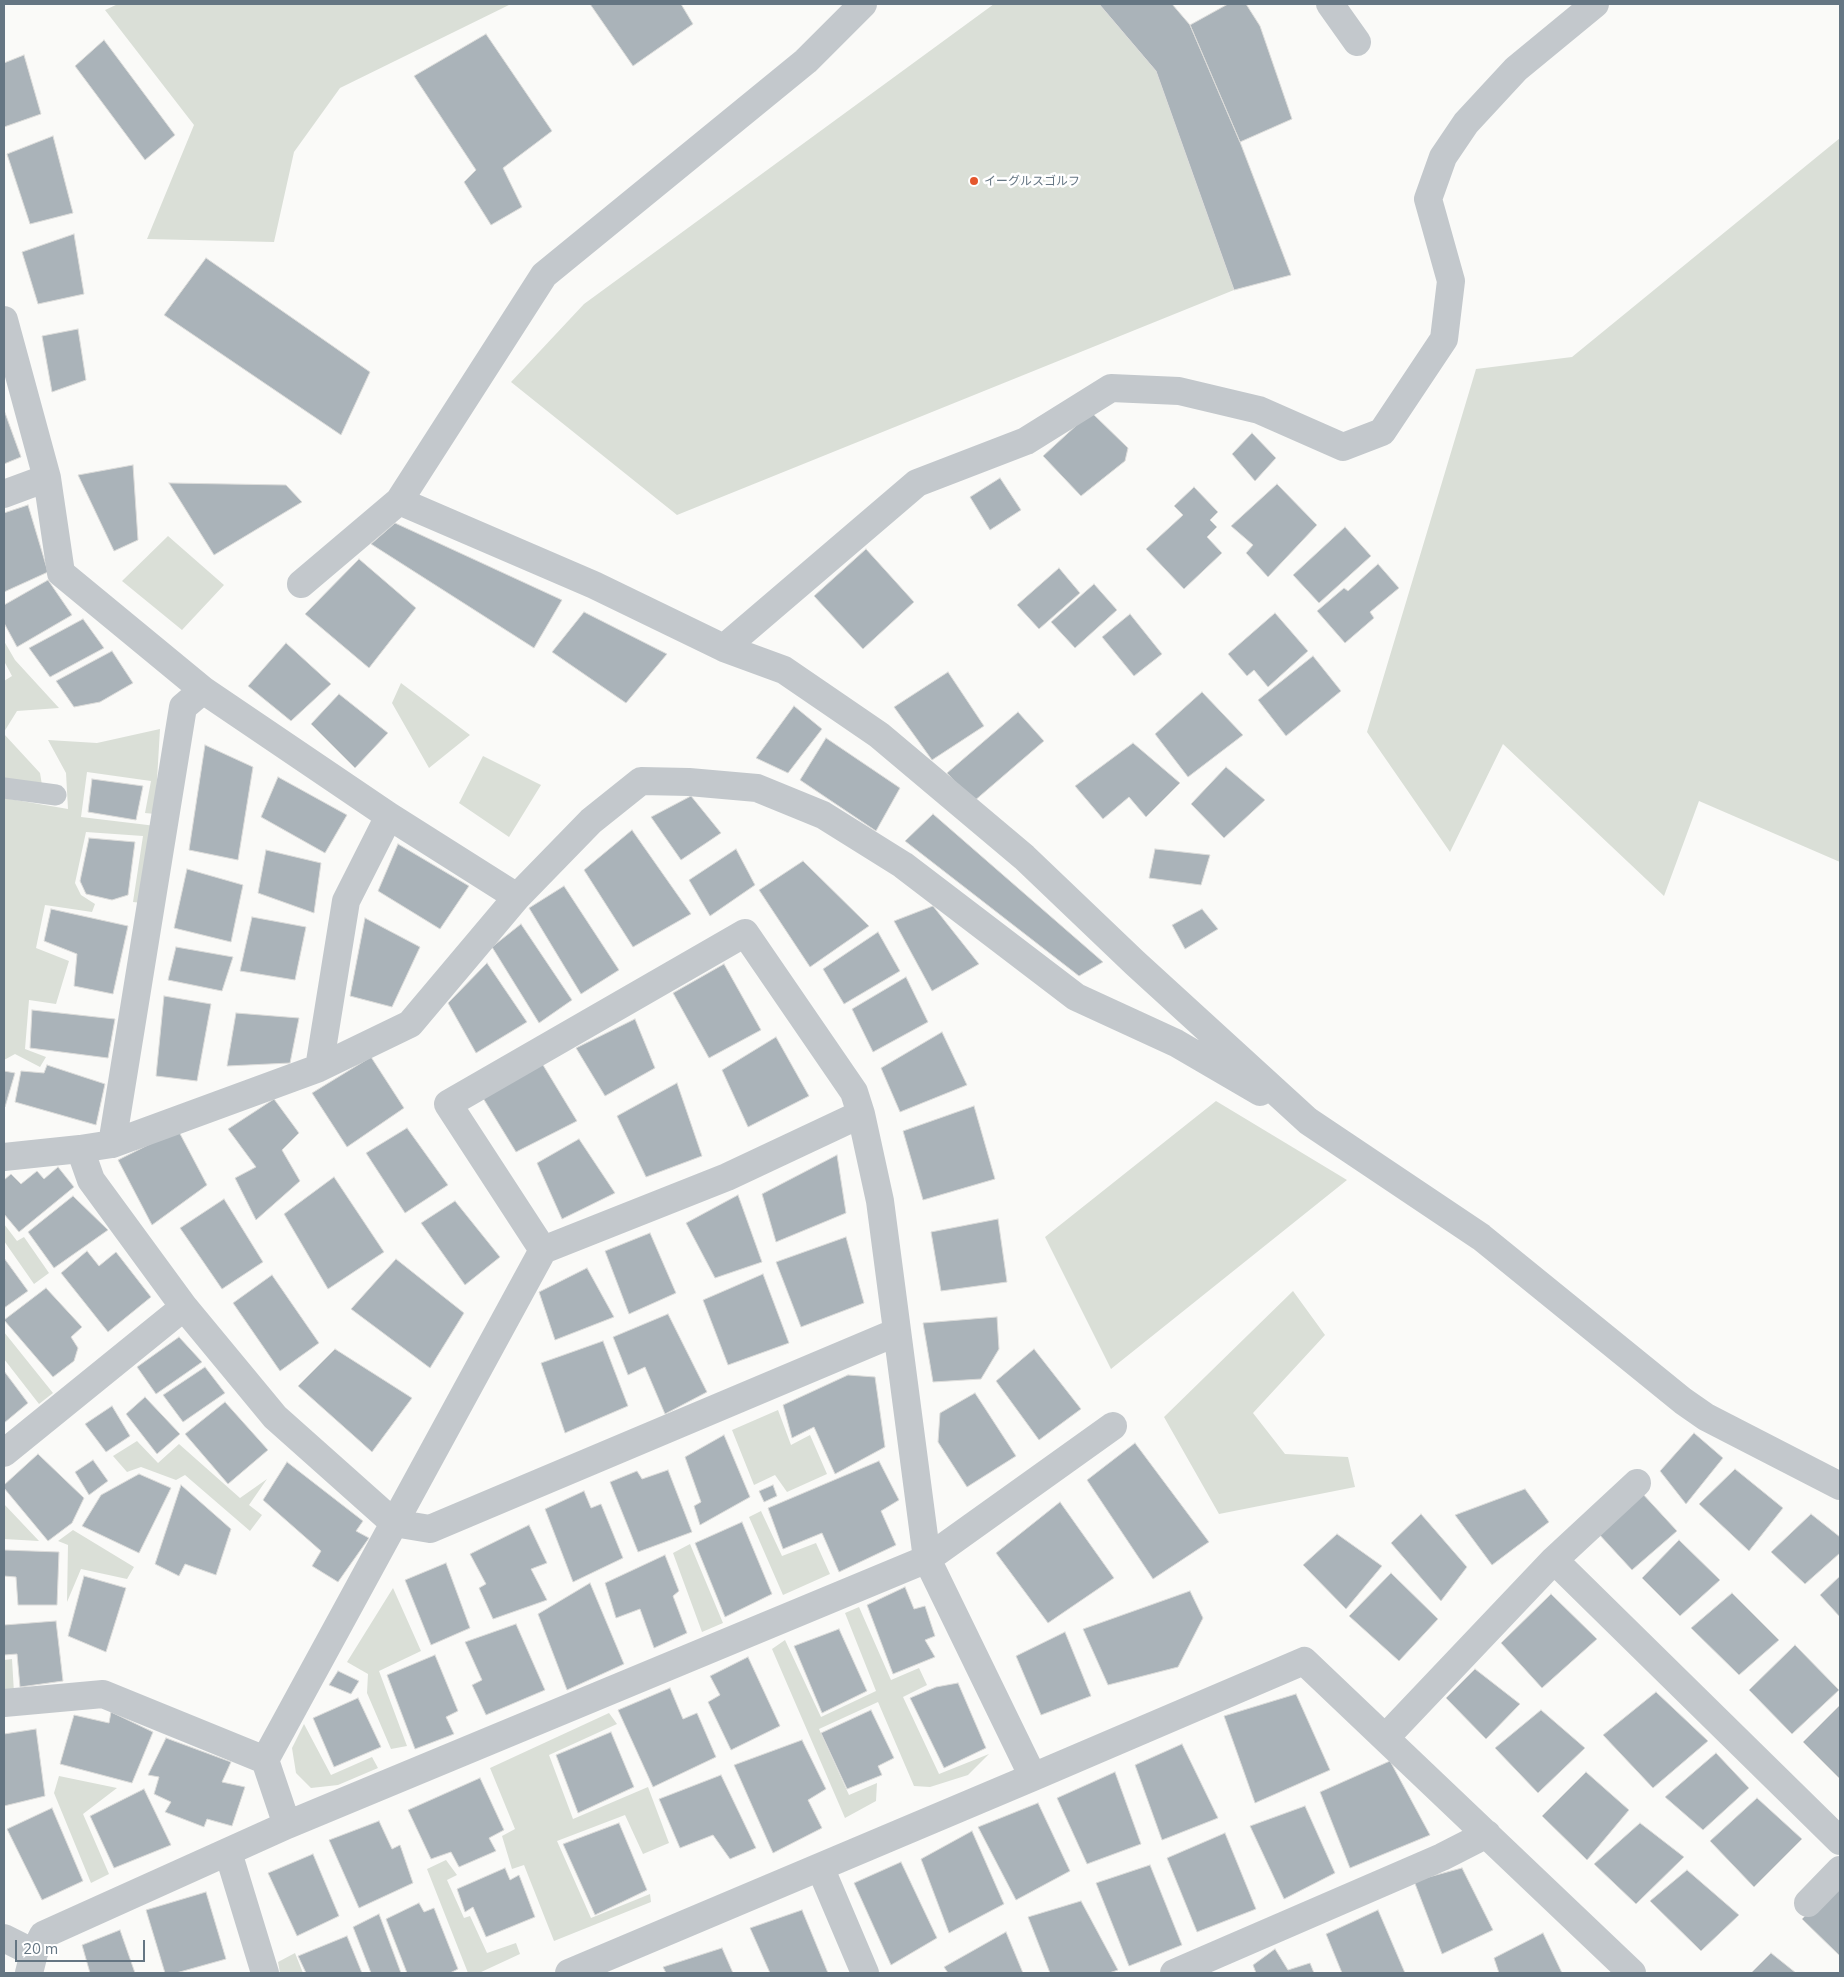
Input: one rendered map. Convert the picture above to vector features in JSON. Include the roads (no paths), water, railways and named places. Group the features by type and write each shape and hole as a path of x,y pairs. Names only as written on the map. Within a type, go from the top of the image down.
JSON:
{"street":[{"path":"301,584 399,501 544,275 806,62 863,4"},
{"path":"1330,4 1358,42"},
{"path":"724,648 917,483 1026,441 1111,388 1179,391 1259,410 1343,447 1382,432 1444,339 1451,281 1428,199 1443,157 1466,123 1516,70 1595,4"},
{"path":"4,320 47,478 61,572 183,704 389,816 517,897"},
{"path":"4,494 47,478"},
{"path":"399,501 594,585 724,648 784,670 879,735 1024,857 1135,963 1308,1121"},
{"path":"112,1144 183,704"},
{"path":"4,1157 112,1144 319,1068 410,1024 517,897 591,820 641,781 689,782 757,788 823,815 903,865 1076,997 1176,1042 1308,1121 1481,1237 1691,1407 1706,1417 1840,1486"},
{"path":"319,1068 346,901 389,816"},
{"path":"543,1250 448,1104 745,933 854,1092 861,1114 880,1201 927,1558 1033,1778"},
{"path":"287,1825 265,1760 543,1250 728,1177 861,1114"},
{"path":"80,1149 91,1180 184,1307 275,1417 394,1523 430,1529 897,1332"},
{"path":"4,1453 184,1307"},
{"path":"4,1938 32,1963 43,1934 287,1825 927,1558 1113,1426"},
{"path":"1386,1737 1554,1560 1636,1483"},
{"path":"1554,1560 1840,1842"},
{"path":"569,1973 1033,1778 1304,1661 1632,1973"},
{"path":"4,1703 103,1694 265,1760"},
{"path":"1174,1973 1442,1857 1487,1834"},
{"path":"228,1852 265,1973"},
{"path":"820,1868 865,1973"},
{"path":"1808,1903 1840,1870"}],"lane":[{"path":"4,788 56,795"}],"place":[{"name":"イーグルスゴルフ","path":"974,181"}]}
